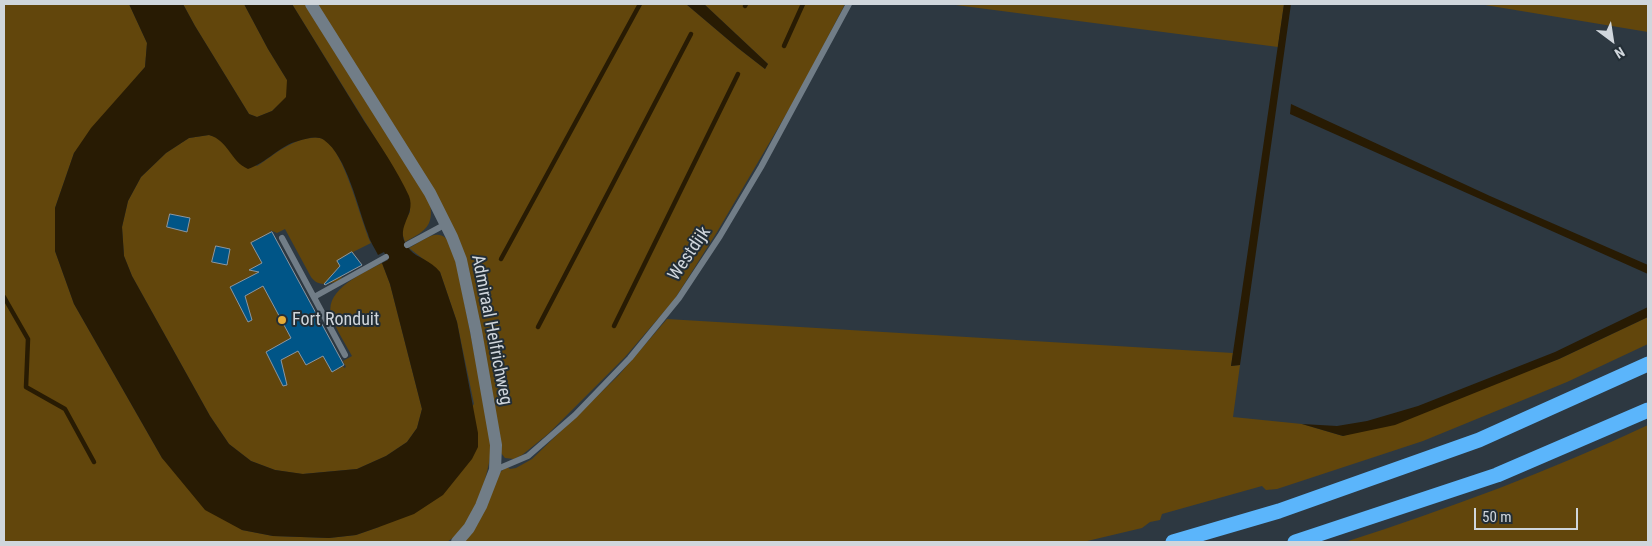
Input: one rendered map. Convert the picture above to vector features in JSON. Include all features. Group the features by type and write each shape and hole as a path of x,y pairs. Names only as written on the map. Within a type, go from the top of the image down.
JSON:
{"highway":[{"path":"1173,542 1279,511 1479,440 1648,364"},
{"path":"1295,542 1497,474 1648,410"}],"street":[{"name":"Admiraal Helfrichweg","path":"311,4 430,194 446,224 461,260 476,331 496,445 495,470 481,506 469,528 457,542"}],"lane":[{"name":"Westdijk","path":"495,470 528,456 575,414 630,358 679,298 720,236 761,167 850,4"},
{"path":"407,245 446,224"},
{"path":"282,238 345,354"},
{"path":"314,297 386,257"}],"shaded area":[{"path":"4,4 129,4 147,43 145,67 74,153 55,208 55,251 74,304 162,458 242,530 273,536 329,538 356,535 379,527 474,404 457,322 440,272 409,248 434,235 444,237 449,242 454,250 492,444 484,484 479,498 466,524 457,534 447,542 4,542"},
{"path":"129,4 183,4 249,114 257,117 272,111 286,97 287,80 244,4 292,4 399,177 411,203 403,229 405,242 413,253 440,272 457,322 478,433 478,447 472,459 443,495 414,514 356,535 329,538 273,536 242,530 205,510 162,458 74,304 55,251 55,208 74,153 91,128 145,67 147,43","holes":["209,135 216,138 237,161 248,169 292,143 311,138 324,140 339,158 351,184 370,240 378,255 384,252 388,260 382,263 390,284 422,409 417,428 407,442 386,456 357,469 303,474 275,470 251,461 229,444 210,416 132,276 124,256 122,227 128,201 141,177 166,153 189,138"]},
{"path":"183,4 244,4 287,80 287,97 272,111 257,117 249,114"},
{"path":"292,4 305,4 429,199 431,215 428,226 405,242 402,233 403,224 410,212 409,197 390,162"},
{"path":"315,4 686,4 765,69 768,64 704,4 845,4 798,94 717,232 674,300 625,357 548,434 522,455 514,459 505,458 501,453 465,261"},
{"path":"686,4 704,4 768,64 765,69 738,48"},
{"path":"948,4 1284,4 1278,47"},
{"path":"1284,4 1291,4 1240,365 1231,366"},
{"path":"1479,4 1648,4 1648,32"},
{"path":"1291,104 1490,196 1648,265 1648,274 1290,114"},
{"path":"209,135 219,138 227,148 257,166 290,144 313,138 323,139 331,146 338,157 345,171 371,243 353,252 360,265 343,274 340,281 324,284 317,283 311,277 285,229 277,233 270,230 344,368 346,367 343,361 352,356 335,324 331,314 331,305 334,297 348,282 382,263 390,284 422,409 417,428 407,442 386,456 357,469 302,474 275,470 251,461 229,444 210,416 132,276 124,256 122,227 128,201 141,177 166,153 189,138"},
{"path":"1648,307 1648,317 1559,359 1395,425 1343,436 1302,424 1337,426 1367,421 1418,406 1555,352"},
{"path":"1648,317 1648,344 1567,382 1423,441 1277,489 1266,490 1262,486 1162,514 1160,520 1150,522 1142,528 1083,542 461,542 496,475 507,467 510,469 516,468 532,459 618,376 667,319 1233,353 1231,366 1240,365 1233,417 1302,424 1343,436 1559,359"},
{"path":"1648,425 1648,542 1345,542 1498,488 1574,458"}],"building":[{"path":"170,214 190,218 187,232 167,227"},
{"path":"272,232 344,365 332,372 323,356 306,365 298,351 281,360 287,385 283,386 266,352 291,338 263,286 245,296 252,320 248,322 230,287 259,272 249,270 262,263 251,243"},
{"path":"216,246 230,249 227,265 212,262"},
{"path":"352,252 362,265 325,285 340,266 337,261"}],"waterway":[{"path":"501,259 640,4"},
{"path":"784,46 803,4"},
{"path":"538,327 691,34"},
{"path":"614,326 738,74"},
{"path":"4,297 28,339 26,387 65,409 94,462"}],"place":[{"name":"Fort Ronduit","path":"282,320"}]}
